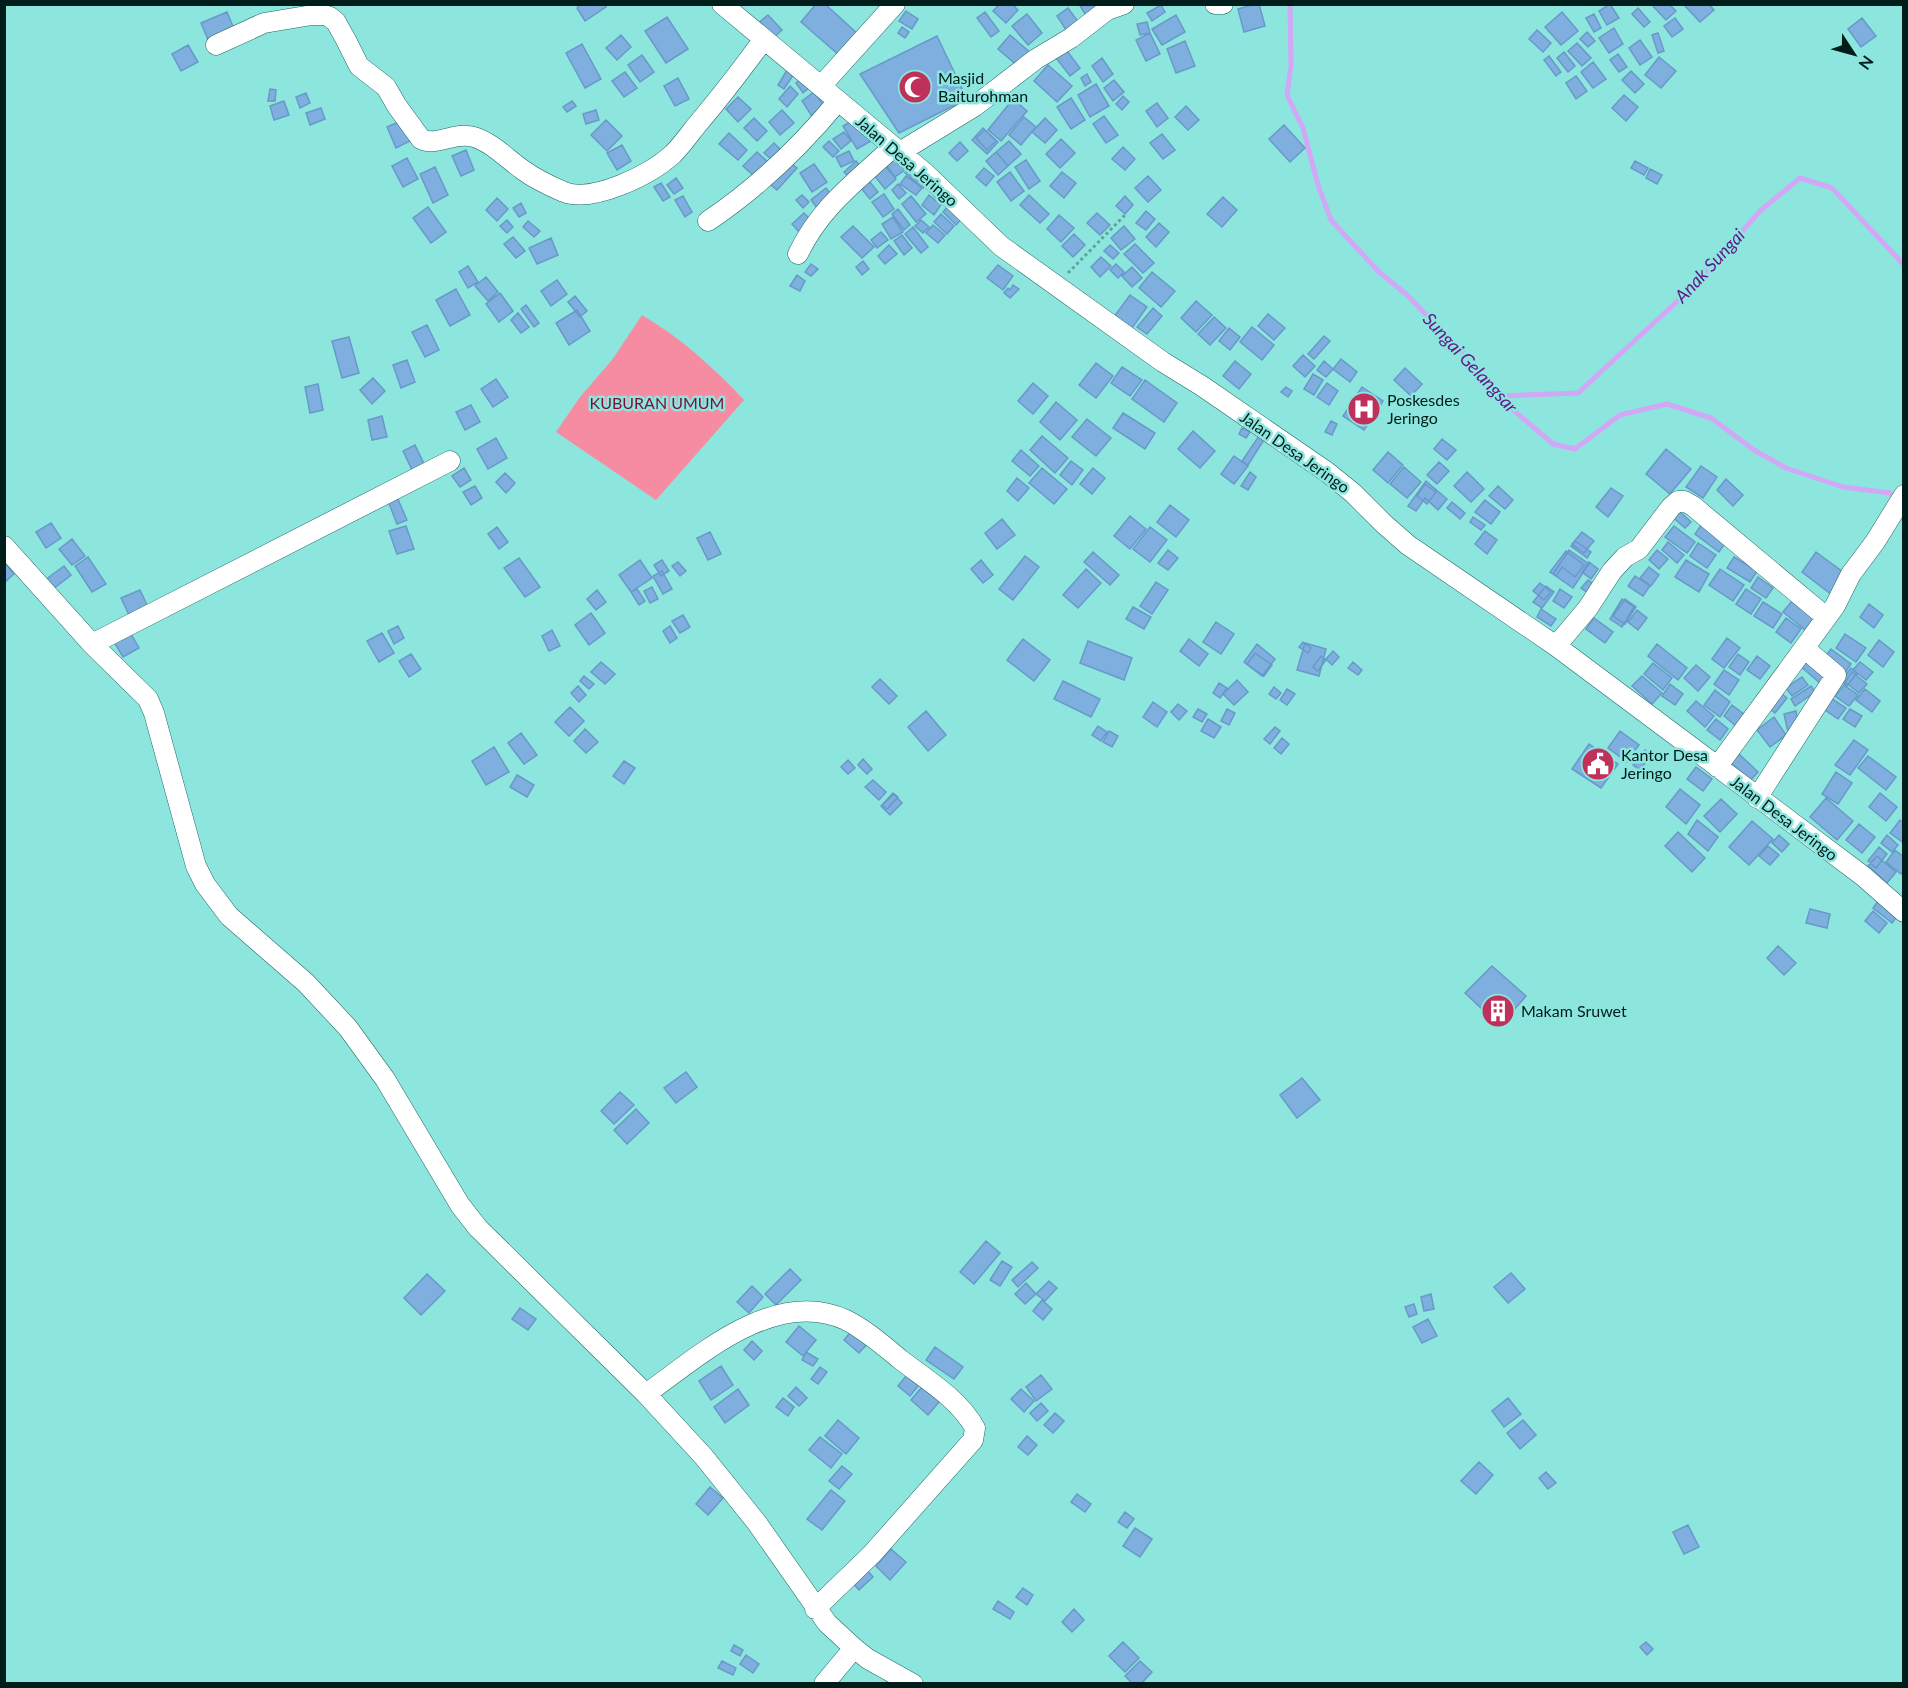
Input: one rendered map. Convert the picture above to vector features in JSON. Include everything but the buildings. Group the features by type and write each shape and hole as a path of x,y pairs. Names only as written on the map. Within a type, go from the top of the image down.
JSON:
{"street":[{"name":"Jalan Desa Jeringo","path":"722,4 897,150 1001,246 1163,362 1327,472 1353,493 1408,545 1556,646 1863,876 1904,912"},
{"path":"821,86 895,4"},
{"path":"798,254 805,239 830,205 858,177 897,150 975,106 1107,10 1124,4"},
{"path":"1215,4 1223,4"},
{"path":"216,45 264,23 312,15 330,17 336,22 359,66 387,87 397,106 421,139 434,142 456,135 473,137 488,143 524,171 544,183 566,193 584,195 603,192 630,181 672,155 764,39"},
{"path":"708,221 753,187 814,130 838,101"},
{"path":"92,644 450,461"},
{"path":"1717,766 1834,606 1851,574 1881,534 1904,495"},
{"path":"1556,646 1588,608 1612,571 1625,557 1639,549 1678,501 1684,501 1693,506 1826,616"},
{"path":"4,546 92,644 148,699 154,713 196,866 216,901 243,930 306,983 348,1028 385,1079 460,1205 478,1228 646,1394 697,1449 782,1558 827,1623 868,1659 913,1683"},
{"path":"1757,798 1836,675 1804,648"},
{"path":"646,1394 737,1330 764,1319 794,1313 809,1313 834,1316 862,1330 945,1394 971,1421 975,1428 973,1440 872,1554 816,1609"},
{"path":"824,1683 854,1648"}],"path":[{"path":"1057,285 1125,215"}],"green space":[{"name":"KUBURAN UMUM","path":"642,315 670,333 696,354 744,400 656,500 556,432 580,397 612,360"}],"waterway":[{"name":"Sungai Gelangsar","path":"1290,4 1291,65 1287,95 1303,128 1318,185 1331,220 1379,272 1406,294 1476,366 1497,396 1553,444 1575,449 1620,415 1667,404 1711,418 1754,450 1786,468 1843,487 1890,493 1895,499"},
{"name":"Anak Sungai","path":"1497,396 1578,393 1696,284 1760,211 1800,178 1832,188 1904,265"}],"place":[{"name":"Masjid Baiturohman","path":"915,87"},
{"name":"Poskesdes Jeringo","path":"1364,409"},
{"name":"Kantor Desa Jeringo","path":"1598,764"},
{"name":"Makam Sruwet","path":"1498,1011"}]}
